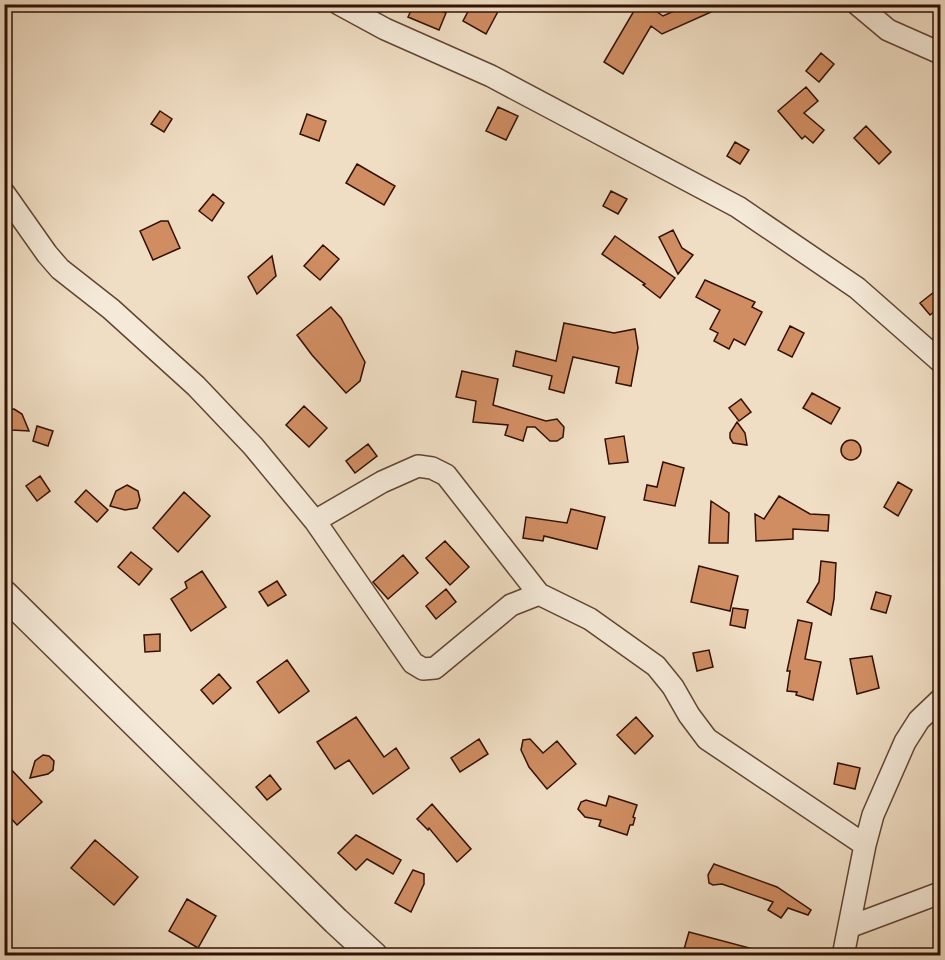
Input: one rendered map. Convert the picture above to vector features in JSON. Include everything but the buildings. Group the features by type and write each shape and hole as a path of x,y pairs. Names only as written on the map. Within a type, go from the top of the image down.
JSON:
{"street":[{"path":"339,4 385,29 491,76 738,207 857,288 940,362"},
{"path":"857,4 888,30 940,52"},
{"path":"4,193 60,269 111,309 196,387 253,446 315,521 413,663 423,669 435,668 511,605 539,594"},
{"path":"315,521 382,482 418,466 432,468 446,475 539,594 590,619 656,666 673,687 689,715 707,739 865,845"},
{"path":"4,594 370,954"},
{"path":"843,956 873,815 905,742 919,720 940,700"},
{"path":"849,927 940,893"}]}
